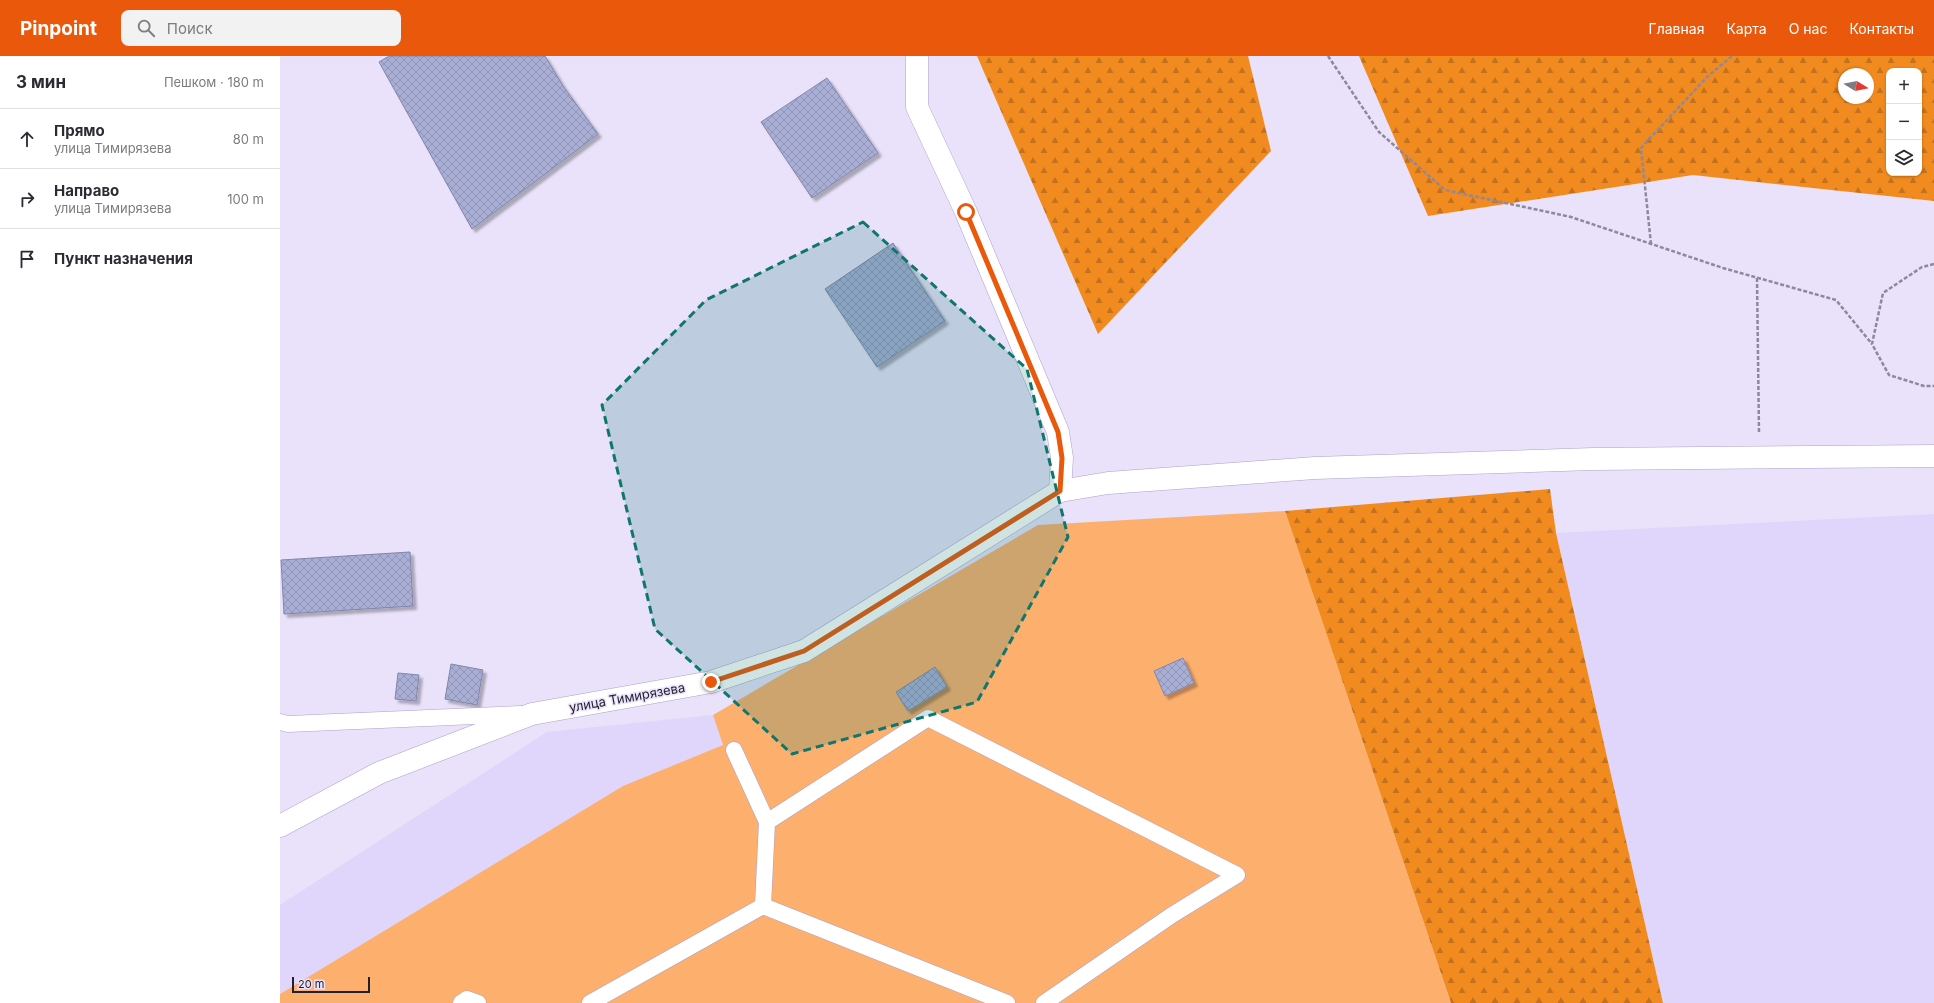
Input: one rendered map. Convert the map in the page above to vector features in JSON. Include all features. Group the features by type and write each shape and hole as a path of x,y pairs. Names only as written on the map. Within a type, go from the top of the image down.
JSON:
{"street":[{"path":"917,56 917,107 966,212 1058,432 1062,458 1060,491 1108,483 1315,468 1593,459 1934,456"},
{"name":"улица Тимирязева","path":"280,826 379,773 532,714 711,682 804,651 1060,491"}],"lane":[{"path":"280,722 288,724 532,714"},
{"path":"767,822 928,718 972,739 1237,876 1172,915 1044,1003"},
{"path":"734,750 767,822 763,906"},
{"path":"590,1003 763,906"},
{"path":"763,906 1007,1003"},
{"path":"461,1003 467,999 478,1003"}],"path":[{"path":"1328,56 1379,132 1445,190 1571,218 1757,278 1836,300 1872,344 1889,375 1924,386 1934,386"},
{"path":"1651,244 1641,148 1707,77 1732,56"},
{"path":"1872,344 1883,294 1922,268 1934,264"},
{"path":"1757,278 1760,458"}],"highlighted area":[{"path":"863,222 1027,369 1068,537 977,702 792,754 655,629 602,405 706,300"}],"shaded area":[{"path":"1285,511 1451,1003 280,1003 280,994 623,786 723,745 713,715 1038,525"},
{"path":"1934,514 1934,1003 1663,1003 1556,533"},
{"path":"713,715 723,745 623,786 280,994 280,905 547,732"}],"green space":[{"path":"977,56 1248,56 1271,151 1098,334"},
{"path":"1359,56 1934,56 1934,201 1693,175 1428,216"},
{"path":"1550,489 1556,533 1663,1003 1451,1003 1285,511"}],"building":[{"path":"389,56 545,56 563,86 598,134 472,229 379,62"},
{"path":"827,78 878,153 812,198 761,122"},
{"path":"893,243 945,321 877,367 825,289"},
{"path":"410,552 413,606 284,614 281,560"},
{"path":"1183,658 1194,683 1165,696 1154,671"},
{"path":"451,664 483,670 477,705 445,699"},
{"path":"935,667 947,687 908,711 896,692"},
{"path":"398,673 419,675 416,701 395,699"}],"route":[{"path":"711,682 804,651 1060,491 1062,458 1058,432 966,212"}]}
